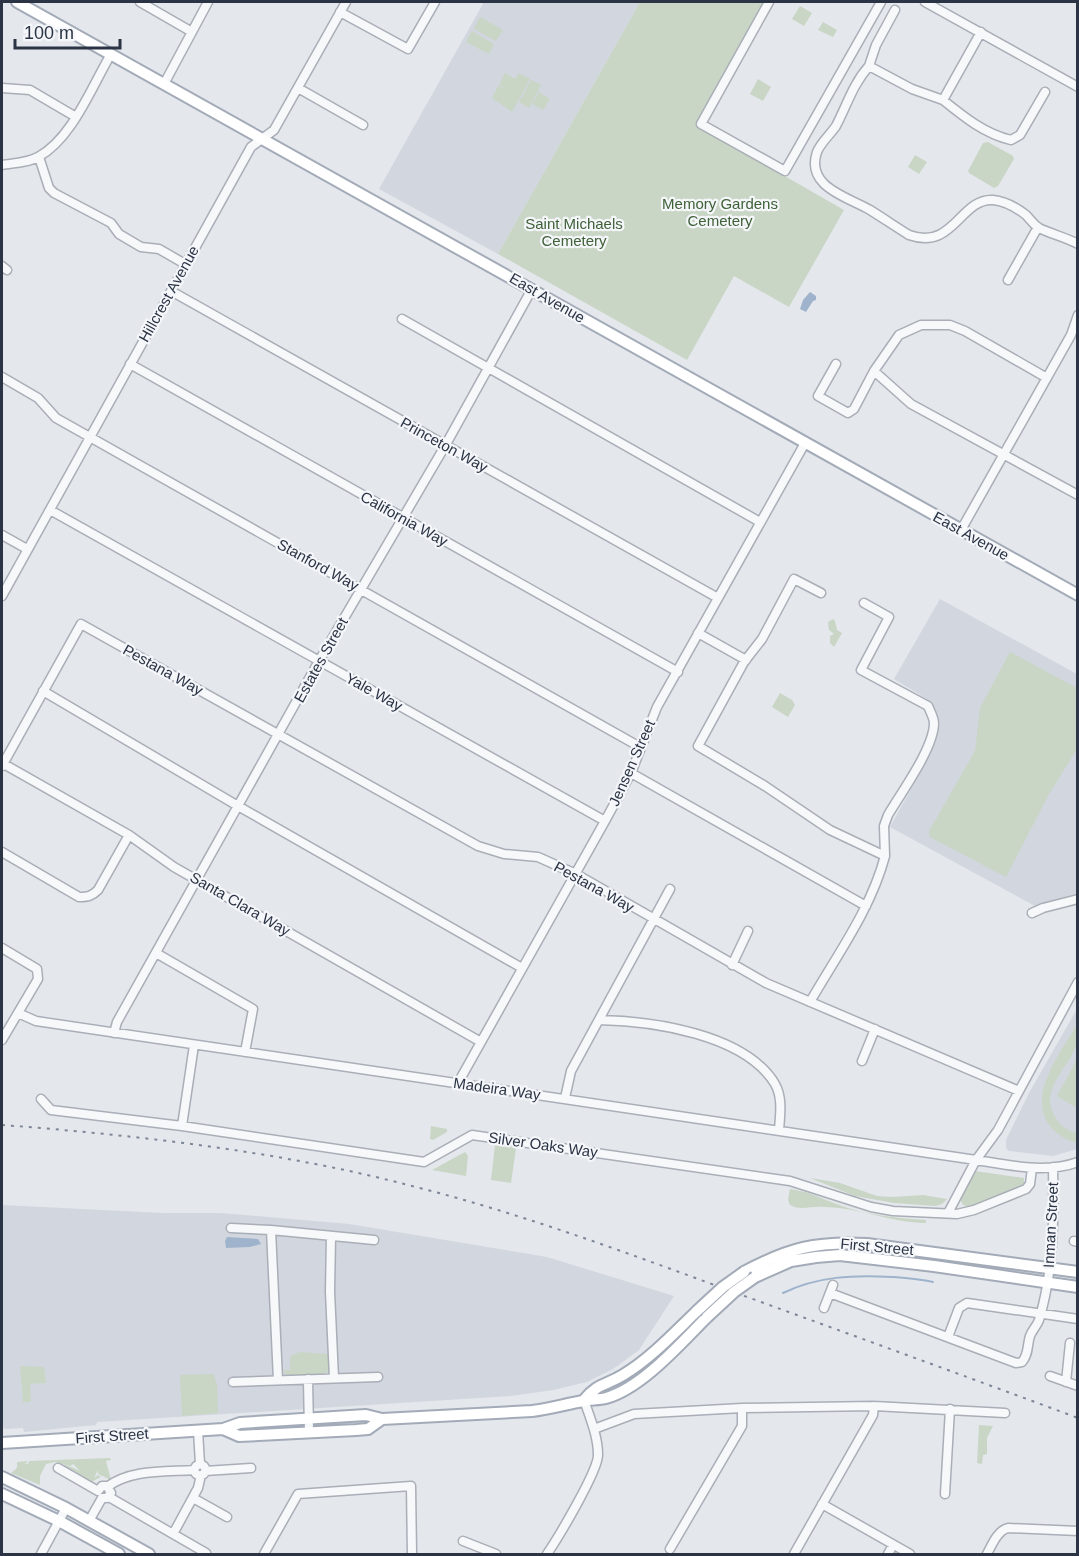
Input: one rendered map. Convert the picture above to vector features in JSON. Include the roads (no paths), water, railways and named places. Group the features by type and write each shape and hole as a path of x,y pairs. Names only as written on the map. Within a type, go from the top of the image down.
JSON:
{"main road":[{"name":"East Avenue","path":"17,2 1077,595"},
{"name":"First Street","path":"2,1443 198,1431 223,1429 240,1423 366,1415 382,1419 532,1411 584,1400 606,1398 630,1386 669,1355 723,1287 744,1272 789,1250 811,1245 867,1244 1077,1272"},
{"name":"First Street","path":"702,1314 755,1277 791,1262 840,1255 924,1264 1077,1287"},
{"name":"First Street","path":"223,1429 240,1436 368,1429 382,1419"},
{"path":"2,1477 66,1508 149,1554"},
{"path":"4,1495 59,1521 119,1554"}],"street":[{"path":"164,84 208,2"},
{"name":"Hillcrest Avenue","path":"2,596 251,147 274,130 346,2"},
{"path":"340,12 408,49 435,2"},
{"path":"769,2 701,124 785,171 881,2"},
{"path":"925,2 1077,87"},
{"path":"140,3 192,32"},
{"path":"896,10 876,45 869,66 849,94 834,129 816,154 815,170 820,180 831,191 859,204 917,238 936,237 945,232 979,202 995,200 1008,204 1038,227 1077,244"},
{"path":"943,100 981,32"},
{"path":"2,165 39,157 58,142 76,117 111,54"},
{"path":"869,66 912,89 943,100 964,117 996,137 1011,140 1020,135 1045,92"},
{"path":"2,88 30,90 76,117"},
{"path":"298,88 363,125"},
{"path":"39,157 49,188 54,193 111,223 119,234 141,247 159,249 185,264"},
{"path":"1008,280 1038,227"},
{"name":"Estates Street","path":"114,1032 117,1022 319,661 445,446 532,289"},
{"name":"Princeton Way","path":"171,291 718,598"},
{"path":"961,530 1071,335 1077,315"},
{"path":"402,319 760,522"},
{"path":"836,364 818,396 848,413 854,409 874,371 899,335 921,325 950,325 965,331 1047,378"},
{"name":"California Way","path":"130,364 678,672"},
{"path":"874,371 911,404 1077,495"},
{"name":"Stanford Way","path":"3,380 38,398 56,418 640,747"},
{"name":"Jensen Street","path":"458,1083 605,821 631,773 657,707 805,443"},
{"name":"Yale Way","path":"50,510 605,821"},
{"path":"2,535 27,549"},
{"path":"821,593 794,579 762,639 746,660 698,746 765,786 830,830 885,856"},
{"path":"810,1002 866,906 885,856 884,826 888,815 933,736 934,722 928,706 861,670 889,617 864,603"},
{"name":"Pestana Way","path":"44,692 81,624 478,846 504,854 538,857 576,874 654,921 766,983 1019,1091"},
{"path":"698,633 746,660"},
{"path":"2,764 44,692 522,968"},
{"name":"Santa Clara Way","path":"2,764 129,835 174,867 481,1042"},
{"path":"631,773 866,906"},
{"path":"2,852 79,897 87,897 98,890 129,835"},
{"path":"565,1098 571,1071 670,889"},
{"path":"1032,913 1077,899"},
{"path":"732,964 748,931"},
{"path":"2,948 37,969 38,979 2,1040"},
{"path":"156,953 253,1009 245,1052"},
{"path":"948,1214 976,1160 998,1130 1077,982"},
{"name":"Madeira Way","path":"18,1013 36,1021 1032,1168 1069,1165 1077,1162"},
{"path":"598,1020 614,1020 690,1032 727,1045 743,1054 758,1066 774,1084 781,1107 779,1130"},
{"path":"862,1061 875,1029"},
{"path":"182,1126 195,1045"},
{"name":"Silver Oaks Way","path":"41,1099 51,1110 182,1126 424,1162 472,1135 790,1181 871,1207 893,1211 964,1213 1026,1189 1030,1184 1032,1168"},
{"name":"Inman Street","path":"948,1337 1016,1363 1022,1362 1027,1355 1031,1334 1037,1326 1041,1313 1050,1269 1054,1213 1053,1167"},
{"path":"231,1228 374,1240"},
{"path":"271,1230 278,1380"},
{"path":"331,1236 330,1292 334,1378"},
{"path":"824,1308 832,1289 948,1337 959,1308 967,1303 1077,1319"},
{"path":"1066,1382 1070,1343"},
{"path":"1050,1376 1077,1386"},
{"path":"233,1382 378,1377"},
{"path":"308,1379 309,1432"},
{"path":"547,1554 596,1467 598,1444 584,1400"},
{"path":"594,1429 634,1414 742,1408 874,1406 1005,1413"},
{"path":"794,1554 872,1416 874,1406"},
{"path":"670,1549 741,1426 742,1408"},
{"path":"945,1494 950,1409"},
{"path":"173,1534 200,1483 198,1431"},
{"path":"58,1468 206,1553"},
{"path":"89,1521 103,1495 111,1491 107,1487 123,1478 138,1474 250,1468"},
{"path":"268,1553 298,1494 411,1486 412,1554"},
{"path":"193,1498 227,1517"},
{"path":"822,1504 910,1554"},
{"path":"41,1554 66,1508"},
{"path":"987,1554 1002,1530 1008,1528 1077,1531"},
{"path":"463,1541 496,1554"},
{"path":"888,1554 893,1545"}],"water":[{"path":"810,292 816,296 816,300 806,312 800,309 803,300"},
{"path":"227,1237 258,1239 261,1244 226,1248"}],"waterway":[{"path":"783,1293 823,1280 863,1276 933,1282"}],"railway":[{"path":"2,1125 155,1139 257,1154 359,1173 450,1196 616,1249 1078,1418"}],"park label":[{"name":"Memory Gardens Cemetery","path":"720,212"},
{"name":"Saint Michaels Cemetery","path":"574,232"}]}
